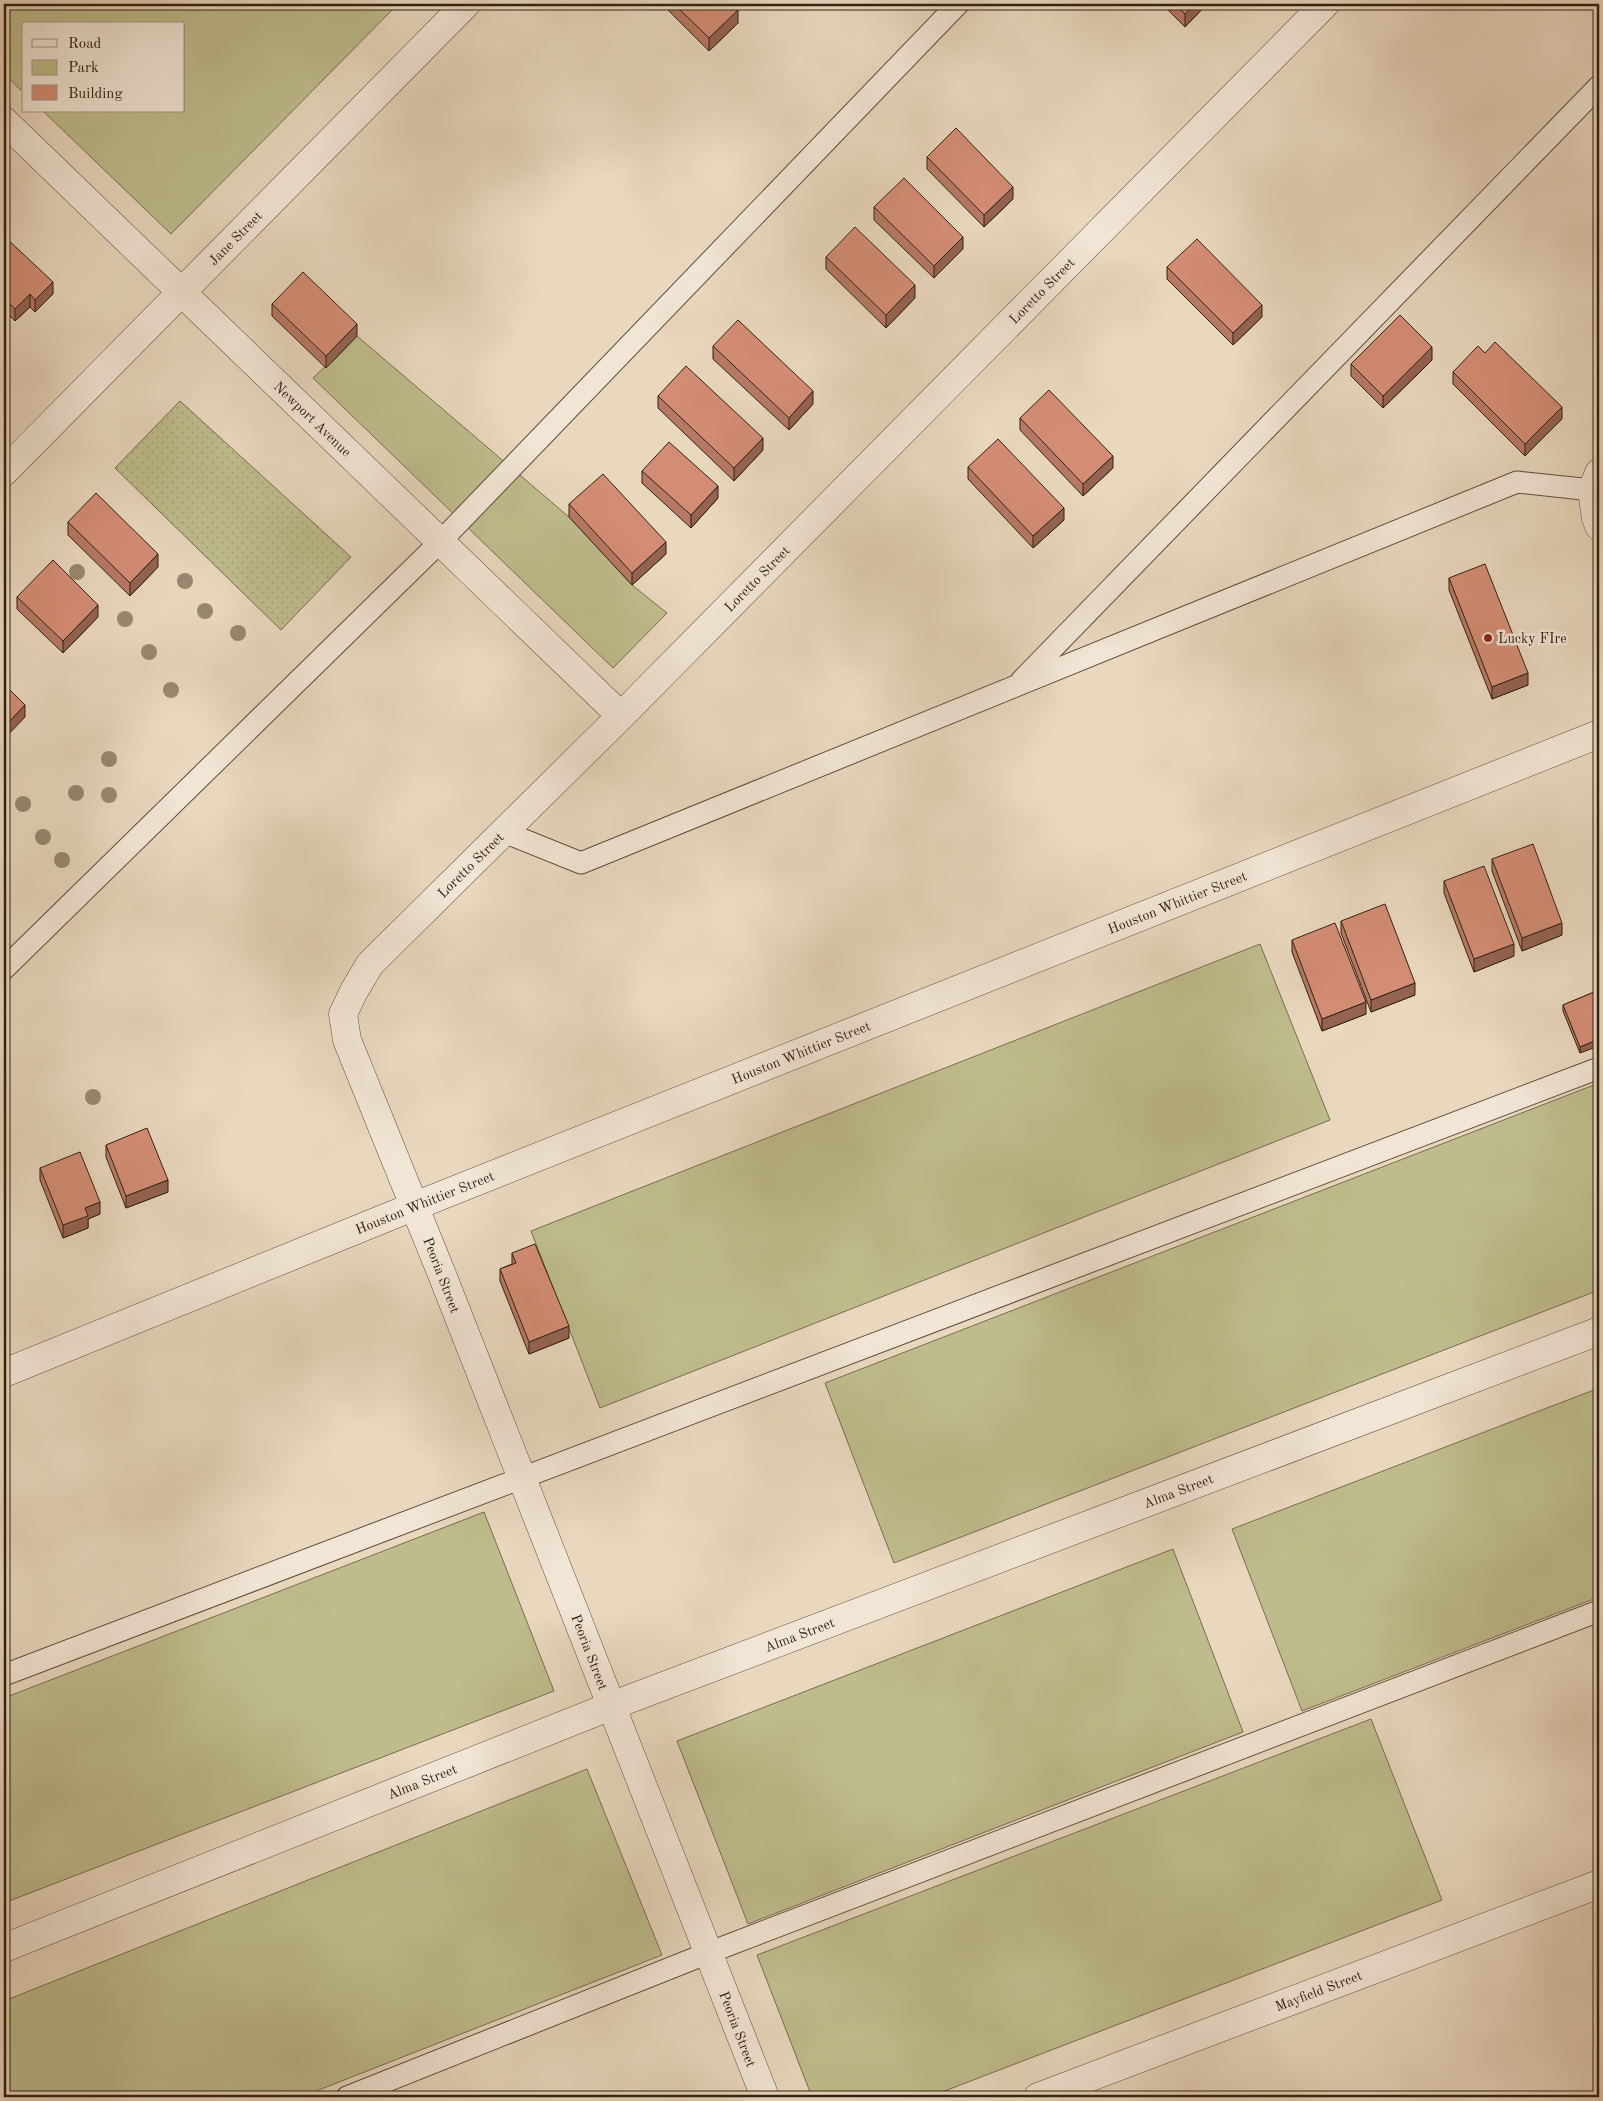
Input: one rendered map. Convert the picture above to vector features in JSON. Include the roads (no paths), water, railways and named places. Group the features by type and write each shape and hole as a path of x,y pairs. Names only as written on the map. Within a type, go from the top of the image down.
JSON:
{"street":[{"name":"Jane Street","path":"4,472 466,4"},
{"name":"Loretto Street","path":"415,1206 347,1040 344,1014 354,991 370,964 621,716 1325,4"},
{"name":"Newport Avenue","path":"4,121 621,716"},
{"path":"1596,482 1596,518 1599,526"},
{"name":"Houston Whittier Street","path":"4,1373 415,1206 1599,734"},
{"name":"Peoria Street","path":"415,1206 765,2097"},
{"name":"Alma Street","path":"4,1948 611,1706 1599,1331"},
{"name":"Mayfield Street","path":"1038,2097 1599,1884"}],"lane":[{"path":"4,969 440,542 958,4"},
{"path":"1014,687 1599,86"},
{"path":"504,832 581,863 1518,482 1596,482"},
{"path":"4,1675 1599,1068"},
{"path":"347,2097 708,1953 1599,1611"}],"place":[{"name":"Lucky FIre","path":"1488,638"}]}
